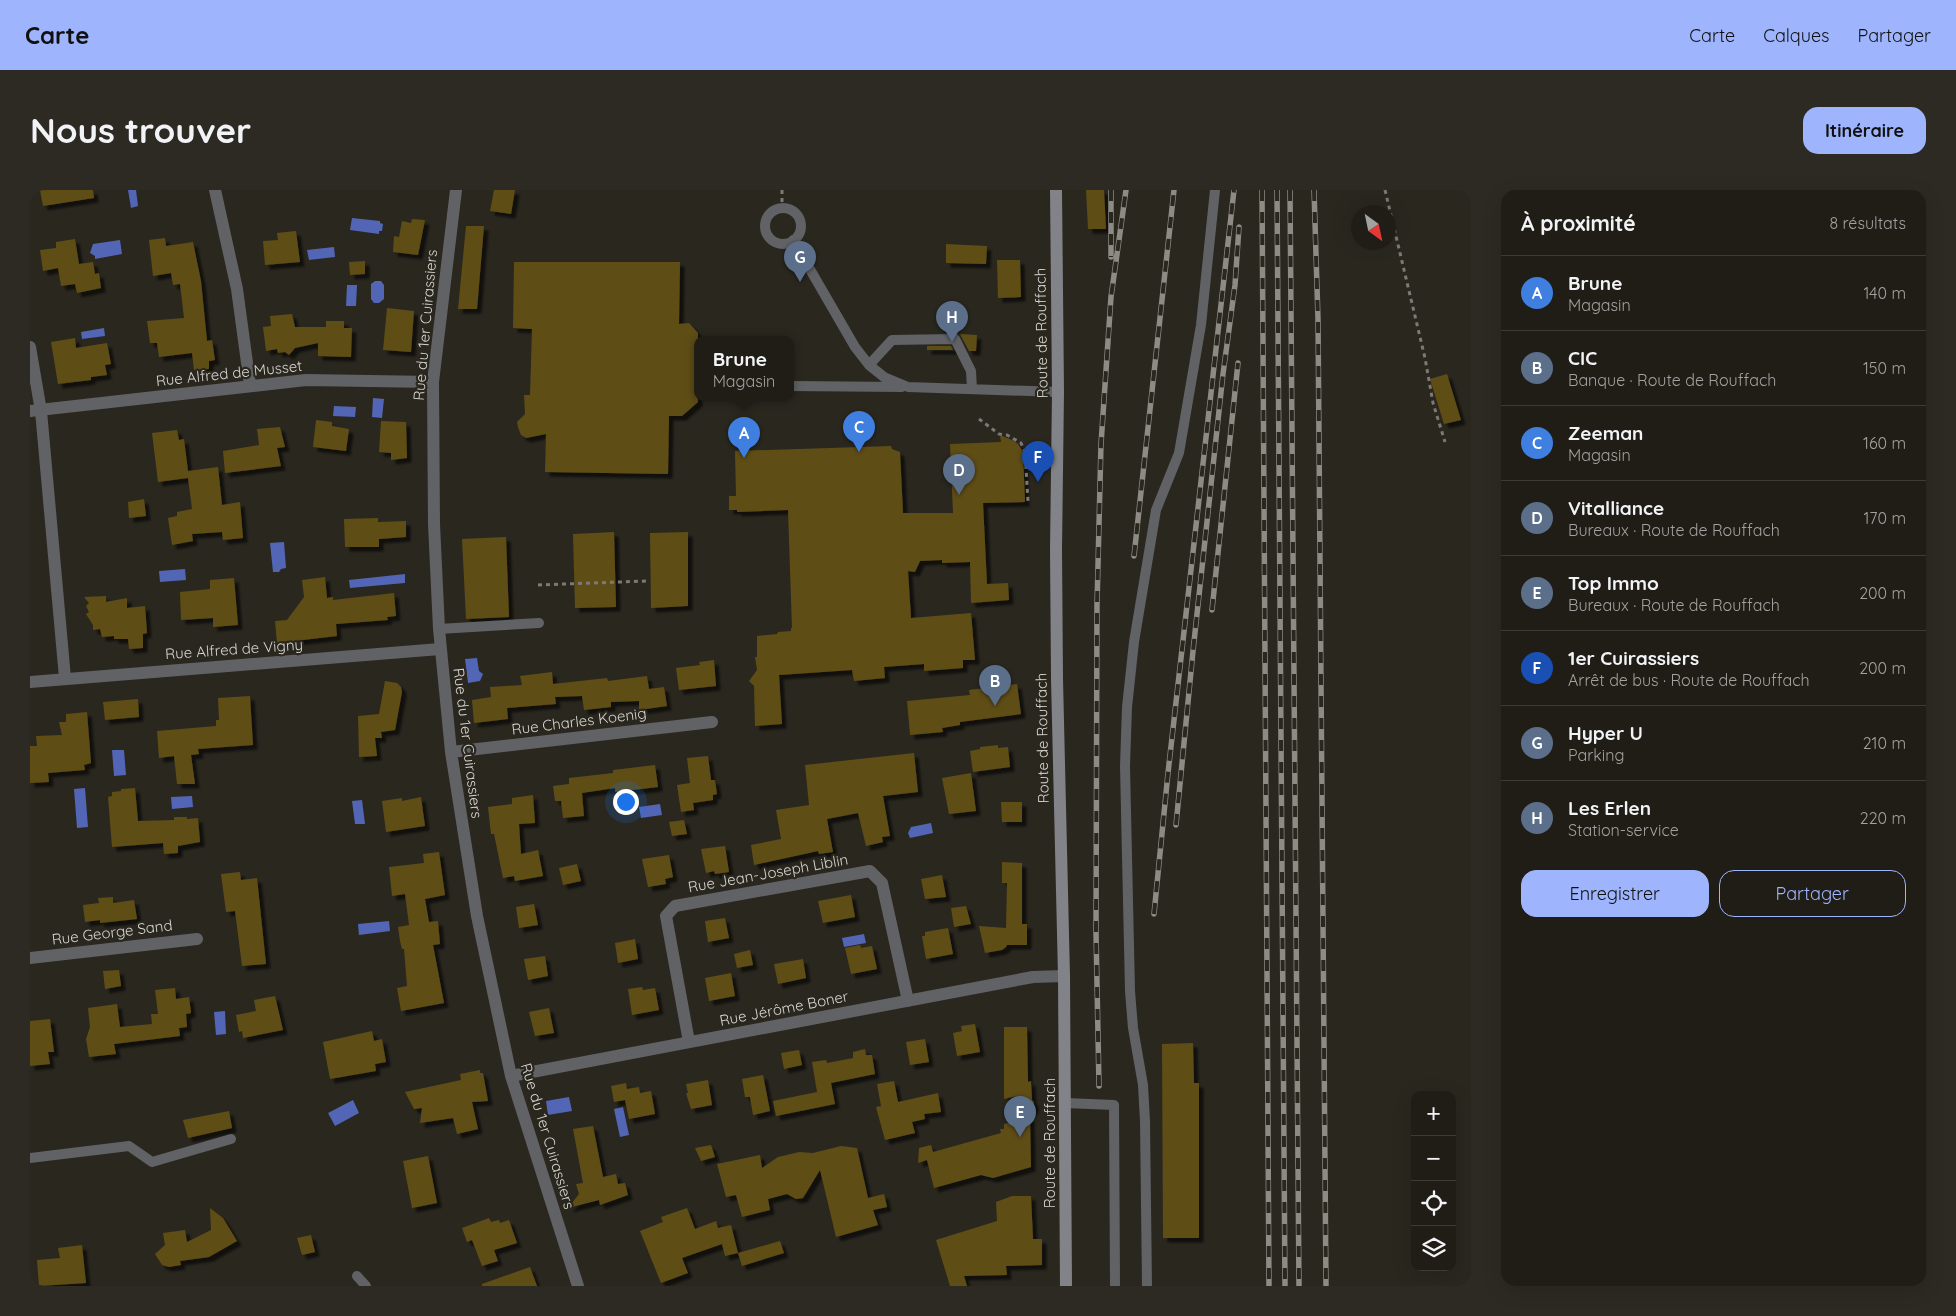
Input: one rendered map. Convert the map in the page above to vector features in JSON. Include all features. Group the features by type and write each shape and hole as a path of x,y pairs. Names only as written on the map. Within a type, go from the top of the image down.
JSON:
{"main road":[{"name":"Route de Rouffach","path":"1056,190 1058,392 1056,550 1064,976 1066,1286"}],"street":[{"path":"215,190 237,288 250,385"},
{"name":"Rue du 1er Cuirassiers","path":"456,190 433,382 434,524 439,629 451,752 477,916 511,1076 578,1286"},
{"path":"30,347 65,678"},
{"name":"Rue Alfred de Musset","path":"36,411 306,380 433,382"},
{"name":"Rue Alfred de Vigny","path":"30,682 440,649"},
{"name":"Rue Charles Koenig","path":"451,752 712,722"},
{"name":"Rue Jean-Joseph Liblin","path":"689,1042 666,916 675,906 870,871 882,883 908,1001"},
{"name":"Rue George Sand","path":"30,958 197,939"},
{"name":"Rue Jérôme Boner","path":"511,1076 1033,977 1064,976"}],"lane":[{"path":"1147,1286 1145,1112 1143,1085 1133,1028 1130,991 1125,766 1127,707 1134,642 1156,510 1179,453 1199,335 1215,190"},
{"path":"782,208 793,212 799,221 800,232 793,240 783,244 772,241 766,232 768,216 782,208"},
{"path":"793,240 855,347 869,365 884,378 908,387"},
{"path":"869,365 892,340 955,339 971,371 972,389"},
{"path":"794,386 908,387 1058,392"},
{"path":"439,629 538,623"},
{"path":"1065,1103 1114,1105 1115,1286"},
{"path":"30,1158 129,1146 152,1162 231,1139"},
{"path":"357,1276 366,1286"}],"path":[{"path":"782,190 782,208"},
{"path":"1384,190 1425,358 1433,403 1445,442"},
{"path":"980,419 1000,434 1007,435 1021,443 1025,452 1028,501"},
{"path":"538,585 646,581"}],"water":[{"path":"128,190 136,190 138,206 131,208"},
{"path":"352,218 380,221 383,224 382,231 379,231 379,234 350,230"},
{"path":"120,240 122,254 95,259 95,256 90,253 93,244"},
{"path":"334,247 335,257 309,260 307,250"},
{"path":"375,281 381,281 384,285 384,299 379,303 374,303 371,299 371,284"},
{"path":"347,285 357,285 356,306 346,306"},
{"path":"104,328 105,336 82,339 81,332"},
{"path":"373,398 384,399 382,418 372,417"},
{"path":"334,406 356,407 355,417 333,416"},
{"path":"284,542 286,568 281,569 279,572 273,572 270,543"},
{"path":"185,569 186,580 160,582 159,571"},
{"path":"405,574 405,583 350,588 349,580"},
{"path":"477,658 479,671 483,674 480,681 468,683 465,659"},
{"path":"112,750 124,750 126,775 114,776"},
{"path":"85,788 88,827 77,828 74,789"},
{"path":"192,796 193,807 172,809 171,797"},
{"path":"362,800 365,824 355,824 352,801"},
{"path":"660,804 662,815 641,818 639,807"},
{"path":"931,823 933,833 910,838 908,833 911,827"},
{"path":"389,921 390,931 359,935 358,924"},
{"path":"864,934 866,943 844,947 842,938"},
{"path":"225,1011 226,1034 216,1035 214,1012"},
{"path":"569,1097 572,1111 548,1115 546,1101"},
{"path":"353,1100 359,1113 335,1126 328,1113"},
{"path":"623,1107 629,1135 620,1137 614,1109"}],"building":[{"path":"40,190 93,190 94,198 43,206"},
{"path":"494,190 515,190 511,214 490,211"},
{"path":"1086,190 1104,190 1106,229 1088,229"},
{"path":"412,219 425,220 418,255 393,252 394,236 399,237 402,221 411,223"},
{"path":"466,226 484,226 477,309 458,309"},
{"path":"296,231 300,262 265,265 263,241 278,240 277,233"},
{"path":"165,238 166,246 193,242 201,281 207,341 212,340 215,360 209,361 209,369 194,370 192,353 159,357 157,343 150,343 147,321 184,318 180,284 173,285 171,273 153,276 149,240"},
{"path":"75,239 79,264 93,262 95,274 99,273 101,288 77,293 75,284 61,286 58,268 43,271 40,250 56,248 56,242"},
{"path":"946,244 987,246 986,264 946,263"},
{"path":"997,260 1020,260 1021,297 998,298"},
{"path":"365,261 365,274 350,275 349,262"},
{"path":"514,262 680,262 679,324 689,323 698,333 698,336 694,336 694,401 698,402 682,416 669,416 668,474 545,472 546,434 526,438 521,435 517,422 525,414 524,395 530,395 532,329 513,328"},
{"path":"387,308 414,311 411,352 383,350"},
{"path":"292,314 295,327 326,327 326,321 344,321 344,328 352,328 351,357 318,356 318,343 295,348 289,355 285,352 278,353 277,349 266,351 263,327 271,326 270,316"},
{"path":"960,334 977,335 976,351 969,351"},
{"path":"75,338 76,348 107,343 111,364 105,365 107,375 91,377 91,380 58,384 51,342"},
{"path":"927,346 951,346 953,350 927,350"},
{"path":"1447,374 1461,420 1444,424 1430,379"},
{"path":"316,420 332,422 332,426 349,429 346,451 313,447"},
{"path":"381,421 406,422 407,458 391,460 391,453 379,452"},
{"path":"280,427 285,447 277,448 281,466 225,473 223,451 259,445 257,429"},
{"path":"177,430 179,440 184,439 188,471 218,467 222,505 240,502 243,538 223,540 222,532 192,534 193,541 172,545 168,518 177,516 177,512 192,509 188,478 158,482 152,433"},
{"path":"1000,435 1014,441 1023,452 1025,502 983,503 987,584 1008,583 1009,600 971,603 970,562 942,563 942,560 920,561 915,572 908,571 911,618 971,613 975,660 963,660 963,668 924,671 924,664 884,667 885,678 854,681 852,670 779,675 782,724 755,726 754,686 749,681 757,670 755,657 757,657 757,636 791,631 792,628 788,510 737,512 737,510 729,510 729,496 736,496 735,451 891,446 892,449 900,452 903,513 953,513 950,444 1001,442"},
{"path":"144,499 146,516 129,518 128,502"},
{"path":"378,518 378,522 406,521 406,537 379,539 379,547 345,547 344,519"},
{"path":"614,532 616,607 575,608 573,534"},
{"path":"688,532 688,606 651,608 650,533"},
{"path":"506,537 509,617 466,619 462,539"},
{"path":"325,577 327,598 333,597 333,600 394,593 396,616 387,617 388,620 336,624 337,636 277,643 275,621 287,620 304,597 302,580"},
{"path":"234,578 238,625 213,627 213,618 181,620 180,592 210,589 210,580"},
{"path":"106,596 106,602 127,598 127,608 145,606 147,633 143,634 143,648 129,649 128,639 114,639 114,636 102,637 100,629 93,630 93,625 86,614 89,612 86,606 89,603 84,597"},
{"path":"714,660 716,686 679,690 676,668 700,665 699,662"},
{"path":"552,672 553,684 607,678 608,681 647,676 649,689 664,687 667,706 639,710 639,701 611,702 611,707 584,710 582,696 555,697 556,704 507,708 508,719 474,723 472,700 491,697 490,687 522,685 520,676"},
{"path":"385,681 397,683 401,687 402,692 395,730 381,732 382,738 375,738 377,756 359,757 358,716 379,714"},
{"path":"1017,684 1021,714 960,722 960,725 942,728 943,732 910,735 907,701 970,695 969,690"},
{"path":"250,696 253,745 198,749 199,754 191,755 195,784 177,784 174,756 159,758 157,731 216,726 216,720 219,720 218,698"},
{"path":"138,699 139,717 105,720 103,702"},
{"path":"87,712 91,763 84,765 85,770 48,773 49,782 30,783 30,746 37,746 36,736 62,735 59,722 66,722 66,714"},
{"path":"998,745 998,748 1008,747 1010,767 973,772 970,751 980,749 980,747"},
{"path":"914,753 918,792 883,796 890,836 882,837 883,842 866,846 858,813 827,819 833,852 819,854 818,851 754,865 751,845 781,839 776,810 809,805 805,765"},
{"path":"708,756 711,780 715,780 717,794 713,795 713,800 693,803 694,810 681,812 677,785 690,783 687,758"},
{"path":"655,765 658,787 615,792 615,788 582,793 584,816 563,818 561,801 555,801 553,786 569,784 569,778 613,773 613,770"},
{"path":"971,773 976,811 949,814 942,778"},
{"path":"135,788 138,821 174,820 174,817 198,818 200,842 178,846 178,853 164,854 163,843 112,847 108,797 112,796 112,792 121,791 121,789"},
{"path":"533,795 535,823 519,824 521,854 538,850 543,876 515,881 514,876 503,878 494,834 491,834 488,807 512,804 512,798"},
{"path":"421,797 425,826 386,832 382,801 402,798 402,801"},
{"path":"1001,802 1022,802 1022,822 1002,822"},
{"path":"684,820 687,834 672,836 669,822"},
{"path":"725,846 729,872 715,874 714,871 706,873 701,849"},
{"path":"439,852 445,895 425,899 429,922 438,921 440,944 433,945 444,1003 401,1011 397,988 407,986 404,949 402,949 398,927 409,925 405,894 392,896 389,867 424,863 423,854"},
{"path":"669,855 673,877 665,879 666,884 648,887 642,859"},
{"path":"1002,862 1022,863 1022,924 1027,924 1027,945 1007,945 1002,950 985,953 979,926 1006,928 1007,883 1002,883"},
{"path":"577,864 581,881 563,885 559,868"},
{"path":"240,872 241,880 257,878 266,964 242,966 235,911 226,912 221,874"},
{"path":"942,875 946,897 925,899 921,879"},
{"path":"851,895 855,917 823,923 818,901"},
{"path":"113,897 113,903 134,900 137,919 100,923 100,920 85,922 83,905 99,903 98,898"},
{"path":"534,904 538,925 519,928 516,907"},
{"path":"966,906 971,924 954,927 951,908"},
{"path":"725,918 729,938 708,942 705,921"},
{"path":"948,928 953,954 926,959 922,936 925,936 925,932"},
{"path":"635,939 638,959 618,963 615,943"},
{"path":"860,945 861,948 872,946 877,969 851,974 845,948"},
{"path":"750,950 753,965 737,968 734,954"},
{"path":"545,956 548,976 528,980 524,959"},
{"path":"803,959 806,978 778,984 774,964"},
{"path":"119,970 121,986 105,989 103,971"},
{"path":"731,973 735,996 709,1001 705,978"},
{"path":"642,987 643,990 655,988 659,1010 632,1015 628,989"},
{"path":"175,988 176,999 189,997 191,1013 186,1014 187,1027 179,1028 180,1036 114,1044 116,1054 89,1057 86,1039 90,1027 88,1008 117,1004 120,1027 152,1024 151,1014 158,1014 155,990"},
{"path":"275,996 283,1030 243,1038 242,1031 239,1032 236,1015 256,1011 254,1000"},
{"path":"549,1008 554,1033 535,1036 529,1012"},
{"path":"50,1019 54,1052 48,1052 50,1064 30,1066 30,1021"},
{"path":"975,1024 980,1052 957,1056 953,1033 962,1031 961,1026"},
{"path":"1004,1027 1027,1027 1028,1082 1031,1081 1034,1108 1023,1119 1017,1096 1004,1099"},
{"path":"372,1031 374,1041 382,1039 386,1062 375,1064 376,1071 330,1079 323,1042"},
{"path":"925,1039 929,1062 910,1065 906,1042"},
{"path":"1193,1043 1194,1083 1199,1083 1199,1238 1163,1238 1162,1044"},
{"path":"865,1049 866,1055 872,1055 875,1074 831,1083 835,1104 776,1116 773,1101 817,1092 812,1062 826,1060 827,1063 853,1058 853,1052"},
{"path":"799,1050 802,1065 784,1069 781,1053"},
{"path":"480,1070 480,1073 483,1073 488,1101 472,1102 478,1129 457,1134 453,1118 420,1123 422,1108 414,1109 405,1092 461,1080 460,1074"},
{"path":"763,1075 770,1111 753,1115 750,1097 745,1097 742,1079"},
{"path":"708,1080 712,1105 691,1109 686,1093 688,1093 686,1084"},
{"path":"894,1081 898,1102 938,1093 941,1112 924,1114 925,1119 912,1122 915,1133 885,1140 876,1107 881,1106 877,1084"},
{"path":"626,1083 627,1089 639,1087 640,1093 651,1091 655,1114 629,1119 625,1100 614,1102 611,1086"},
{"path":"229,1111 232,1128 188,1138 183,1120"},
{"path":"1030,1117 1031,1167 993,1178 981,1175 934,1188 927,1160 918,1163 919,1148 931,1145 933,1152 1001,1133 1000,1129 1004,1129 1004,1124"},
{"path":"593,1126 603,1177 616,1174 618,1184 625,1183 628,1195 600,1205 599,1200 568,1208 579,1194 576,1184 583,1183 573,1129"},
{"path":"711,1145 715,1157 701,1161 695,1148"},
{"path":"841,1146 857,1148 868,1198 884,1194 887,1207 873,1210 878,1225 836,1237 820,1170 803,1198 796,1199 787,1194 768,1199 770,1210 742,1217 736,1195 726,1197 717,1164 760,1155 762,1168 778,1157 799,1152 813,1153"},
{"path":"428,1156 437,1203 412,1208 403,1161"},
{"path":"1012,1196 1031,1196 1033,1239 1042,1239 1042,1265 1006,1266 1007,1275 964,1276 967,1286 950,1286 936,1240 997,1221 996,1202"},
{"path":"210,1208 223,1218 237,1241 209,1257 180,1261 181,1265 169,1267 162,1265 155,1254 165,1245 163,1233 185,1230 187,1242 211,1230"},
{"path":"687,1208 695,1229 716,1221 718,1228 731,1225 738,1253 725,1256 722,1244 682,1258 688,1273 661,1283 640,1231 663,1222 661,1217"},
{"path":"489,1218 491,1222 499,1220 500,1223 509,1220 517,1243 494,1250 498,1261 482,1266 472,1240 467,1242 462,1228"},
{"path":"311,1235 315,1252 302,1255 297,1238"},
{"path":"780,1241 784,1253 742,1266 738,1253"},
{"path":"82,1245 86,1283 39,1286 37,1260 60,1258 58,1248"},
{"path":"530,1267 537,1286 482,1286 482,1284"}],"railway":[{"path":"1111,190 1111,257"},
{"path":"1099,1086 1096,932 1097,605 1101,444 1111,297 1126,190"},
{"path":"1134,556 1174,190"},
{"path":"1154,914 1168,773 1234,190"},
{"path":"1262,190 1269,1286"},
{"path":"1277,190 1285,1286"},
{"path":"1290,190 1299,1286"},
{"path":"1314,190 1318,319 1326,1286"},
{"path":"1176,825 1223,374 1235,285 1239,227"},
{"path":"1212,610 1238,363"}],"place":[{"name":"Hyper U","path":"800,282"},
{"name":"Les Erlen","path":"952,342"},
{"name":"Zeeman","path":"859,452"},
{"name":"Brune","path":"744,458"},
{"name":"1er Cuirassiers","path":"1038,482"},
{"name":"Vitalliance","path":"959,495"},
{"name":"CIC","path":"995,706"},
{"name":"Top Immo","path":"1020,1137"}]}
